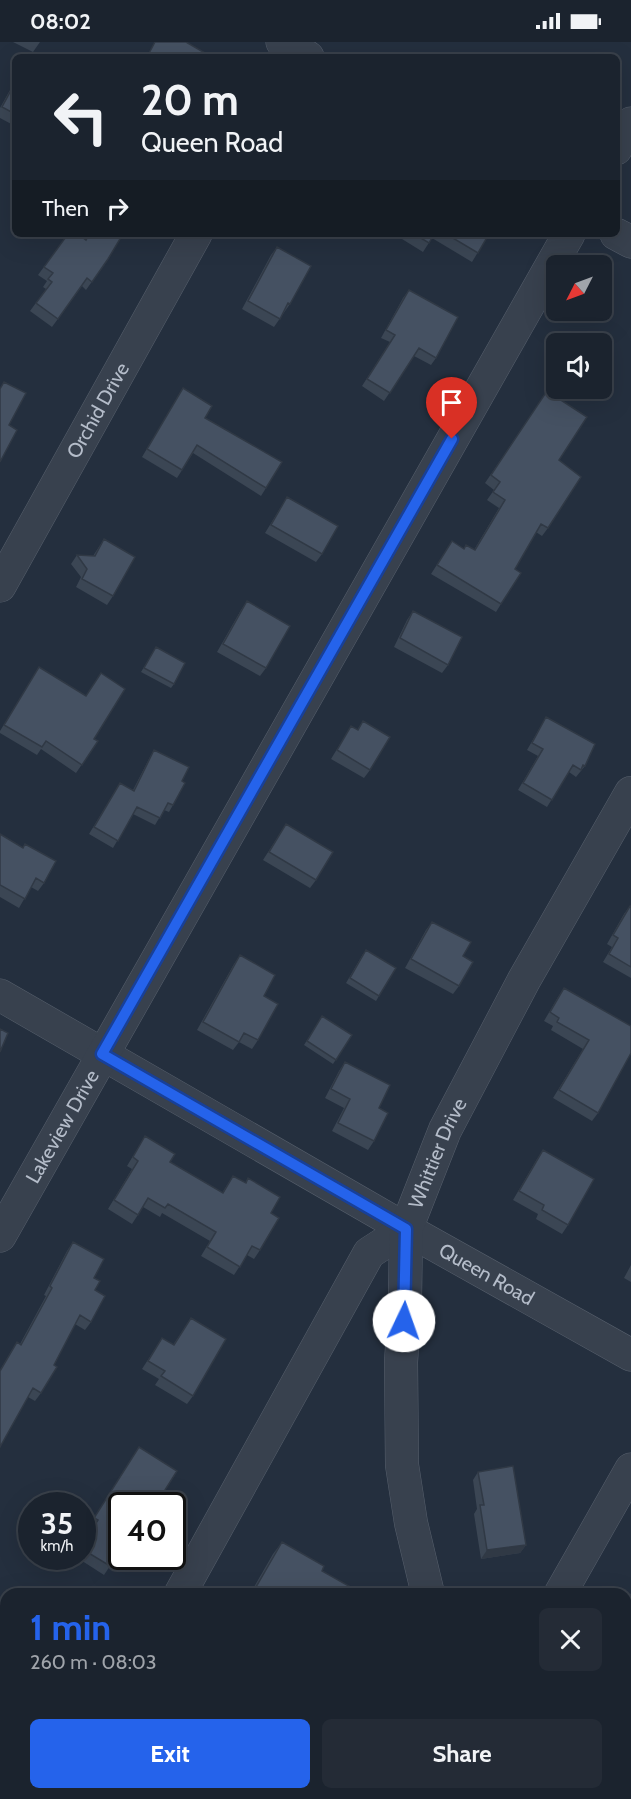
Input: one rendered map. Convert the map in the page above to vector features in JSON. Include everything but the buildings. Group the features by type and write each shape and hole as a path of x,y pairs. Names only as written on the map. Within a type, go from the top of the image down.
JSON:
{"street":[{"path":"620,142 631,123"},
{"name":"Orchid Drive","path":"0,586 193,237"},
{"name":"Lakeview Drive","path":"0,1236 566,237"},
{"name":"Whittier Drive","path":"183,1588 369,1253 406,1229 445,1130 524,980 631,793"},
{"name":"Queen Road","path":"0,995 406,1229 631,1354"},
{"path":"406,1229 401,1362 402,1465 411,1523 427,1588"},
{"path":"563,1588 631,1469"}],"route":[{"path":"404,1321 406,1229 102,1054 452,439"}]}
